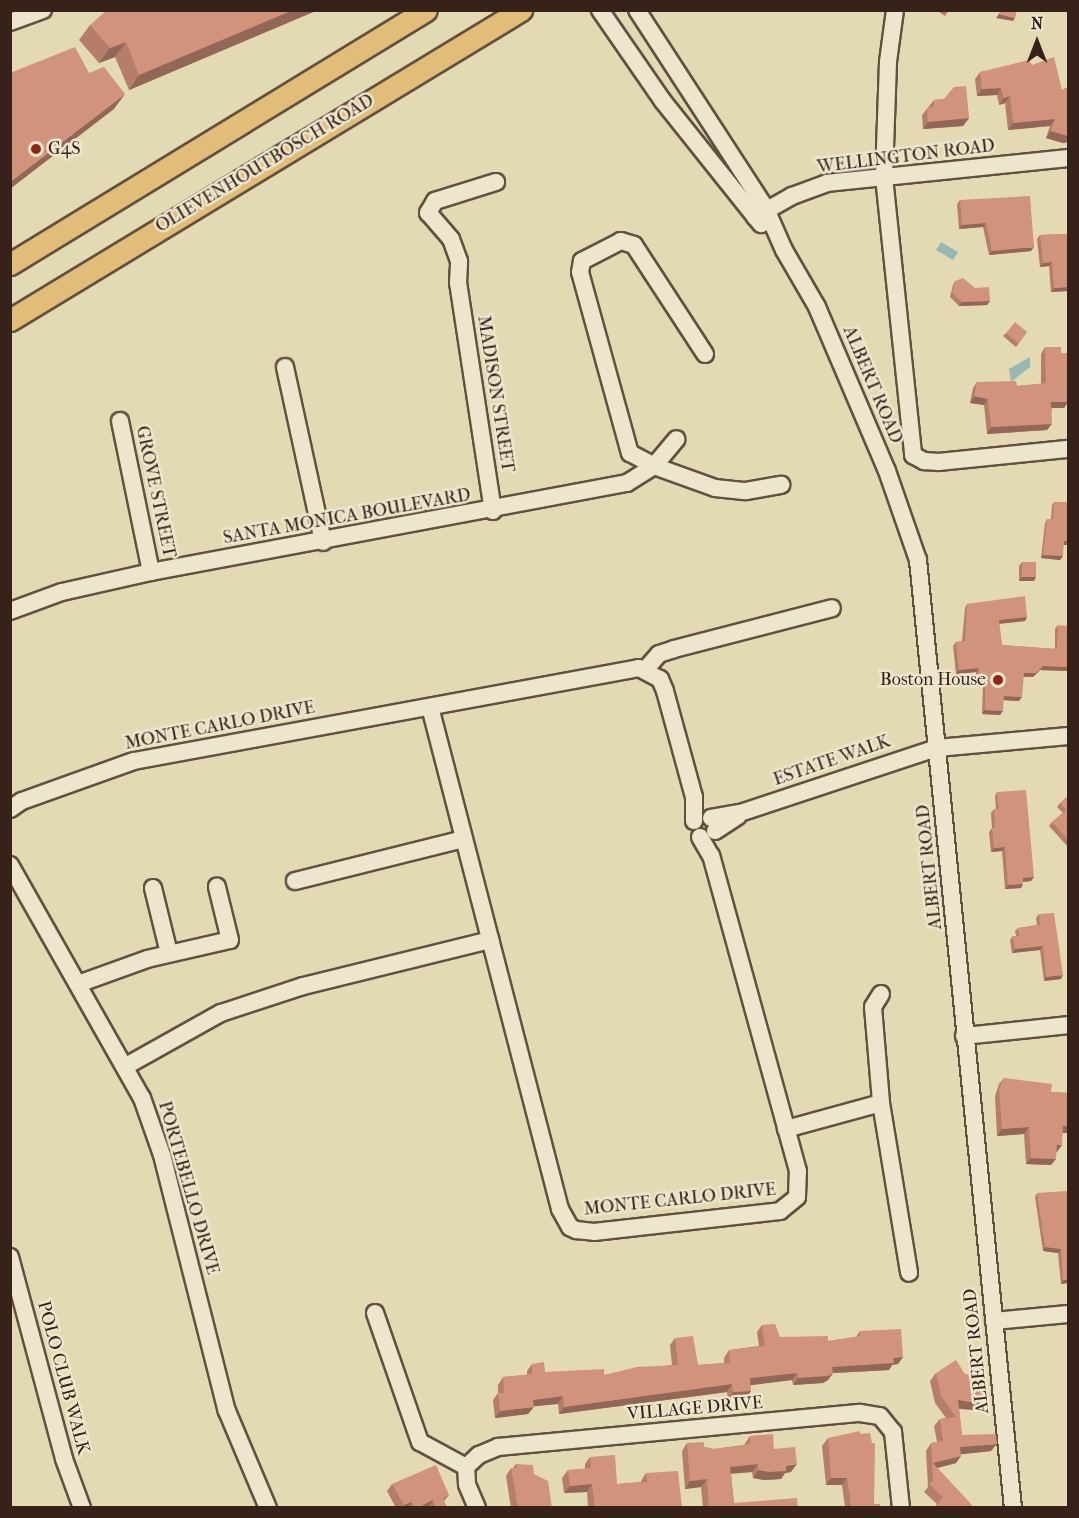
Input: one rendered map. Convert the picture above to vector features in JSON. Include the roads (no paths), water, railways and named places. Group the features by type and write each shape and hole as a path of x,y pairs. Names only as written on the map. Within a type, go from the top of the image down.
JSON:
{"main road":[{"path":"347,57 412,10"},
{"path":"10,264 426,10"},
{"name":"OLIEVENHOUTBOSCH ROAD","path":"10,320 521,10"}],"street":[{"path":"10,22 43,10"},
{"name":"ALBERT ROAD","path":"600,10 662,100 761,213"},
{"name":"ALBERT ROAD","path":"638,10 817,307 845,369 910,535 923,585 964,1036 1013,1508"},
{"name":"ALBERT ROAD","path":"895,10 888,62 884,177 910,449 920,460 939,462 1068,449"},
{"name":"WELLINGTON ROAD","path":"761,213 817,186 1068,158"},
{"name":"MADISON STREET","path":"493,511 458,283 459,261 451,239 428,213 429,206 435,201 496,182"},
{"path":"705,354 634,245 621,241 587,255 582,261 580,272 626,447 654,466 715,488 746,491 781,485"},
{"path":"285,367 323,542"},
{"name":"GROVE STREET","path":"120,421 151,572"},
{"name":"SANTA MONICA BOULEVARD","path":"10,611 62,592 151,572 493,511 627,483 654,466 677,439"},
{"path":"707,826 694,797 665,691 660,679 645,670 658,654 832,608"},
{"name":"MONTE CARLO DRIVE","path":"14,803 124,764 628,669 645,670"},
{"name":"MONTE CARLO DRIVE","path":"430,707 560,1209 570,1227 594,1232 786,1209 797,1197 799,1180 711,856 707,826"},
{"name":"ESTATE WALK","path":"707,826 937,748 1068,736"},
{"path":"295,881 464,839"},
{"name":"PORTEBELLO DRIVE","path":"10,865 126,1066 142,1098 162,1155 227,1411 268,1508"},
{"path":"78,984 169,953 230,940 217,887"},
{"path":"153,888 169,953"},
{"path":"126,1066 221,1013 303,986 490,940"},
{"path":"881,993 873,1007 881,1103 909,1273"},
{"path":"964,1036 1068,1025"},
{"path":"786,1129 881,1103"},
{"name":"POLO CLUB WALK","path":"10,1257 64,1459 82,1508"},
{"path":"375,1313 416,1437 427,1449 466,1467 467,1484 477,1508"},
{"path":"994,1321 1068,1314"},
{"name":"VILLAGE DRIVE","path":"466,1467 478,1455 498,1447 869,1414 887,1420 893,1432 901,1508"}],"water":[{"path":"941,242 958,252 953,260 936,250"},
{"path":"1030,357 1030,367 1011,382 1009,369"}],"place":[{"name":"G4S","path":"36,149"},
{"name":"Boston House","path":"998,680"}]}
